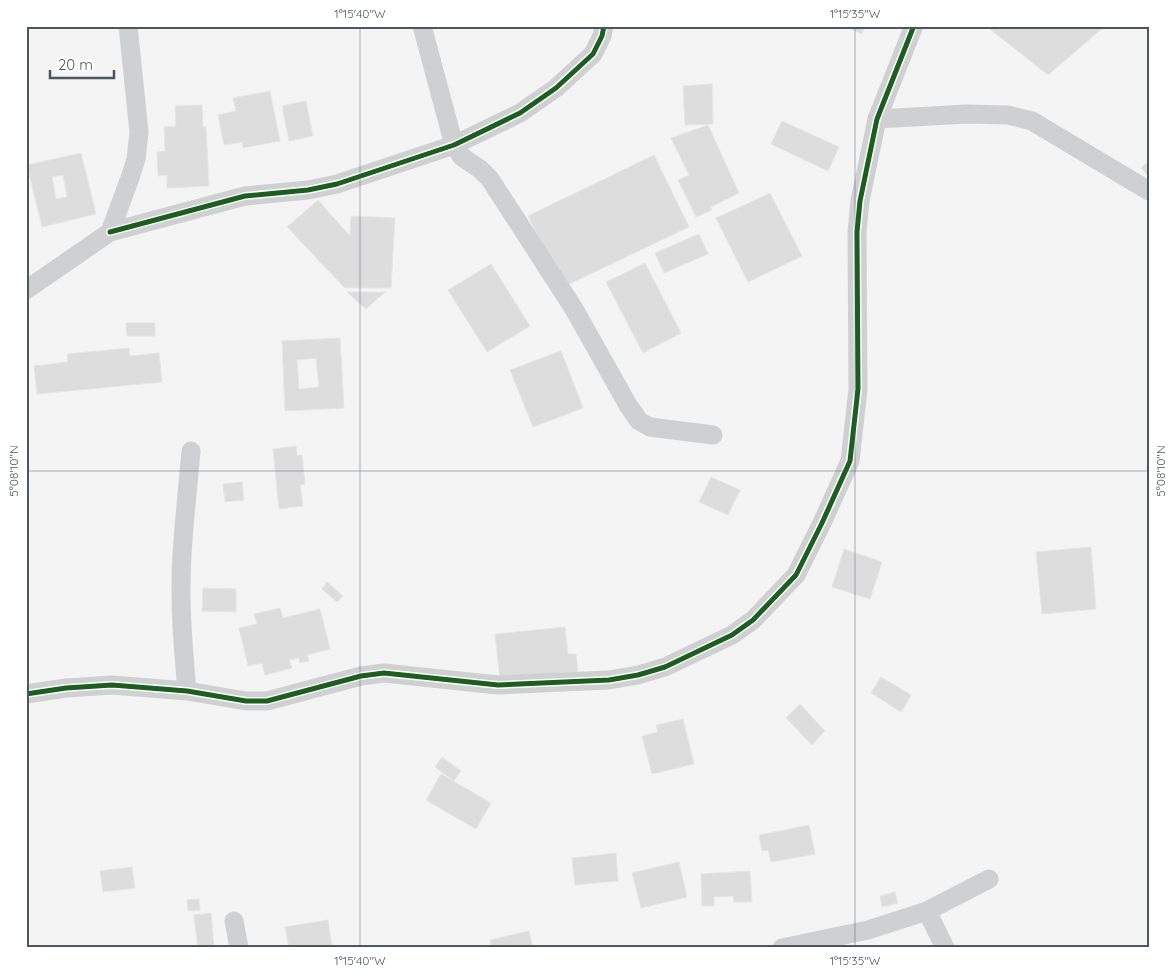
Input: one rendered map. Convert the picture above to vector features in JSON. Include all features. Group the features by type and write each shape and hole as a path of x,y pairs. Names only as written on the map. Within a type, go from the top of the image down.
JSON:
{"street":[{"path":"110,232 136,160 139,132 128,26"},
{"path":"422,26 454,145 462,157 480,169 490,179 574,309 628,406 639,421 650,427 713,435"},
{"path":"26,290 110,232 245,196 308,190 338,184 454,145 520,113 556,88 593,54 602,36 604,26"},
{"path":"26,694 66,688 112,685 187,690 246,700 267,701 361,676 384,674 498,685 609,680 665,668 732,635 754,620 796,575 850,460 858,389 857,232 860,201 877,119 913,28"},
{"path":"877,119 967,114 1008,115 1032,121 1149,191"},
{"path":"187,690 181,594 182,556 191,451"},
{"path":"782,948 868,930 927,911 989,879"},
{"path":"927,911 945,948"},
{"path":"234,920 239,948"}],"building":[{"path":"845,26 865,26 862,34"},
{"path":"986,26 1105,26 1048,75"},
{"path":"712,84 713,124 685,125 683,86"},
{"path":"270,91 280,141 243,148 242,142 224,145 218,115 236,111 233,98"},
{"path":"306,101 313,136 289,141 282,106"},
{"path":"202,105 203,127 206,127 209,186 167,188 167,175 158,176 157,152 165,151 164,127 176,126 175,106"},
{"path":"782,121 839,147 828,171 771,144"},
{"path":"708,125 739,193 711,207 712,210 696,217 678,180 689,175 671,138"},
{"path":"81,153 96,214 42,227 27,165","holes":["63,175 67,197 56,199 52,177"]},
{"path":"654,155 689,227 563,287 528,216"},
{"path":"1149,161 1149,177 1141,168"},
{"path":"770,193 802,256 748,282 716,218"},
{"path":"318,200 350,236 351,216 395,218 391,288 345,288 287,227"},
{"path":"699,234 708,254 664,273 655,253"},
{"path":"645,263 681,333 643,353 606,282"},
{"path":"491,264 530,326 487,352 448,290"},
{"path":"347,292 385,292 366,309"},
{"path":"126,323 155,323 155,336 127,336"},
{"path":"340,338 344,408 285,411 282,341","holes":["316,358 319,387 299,389 297,360"]},
{"path":"129,348 130,356 159,353 162,382 37,394 34,366 68,362 67,354"},
{"path":"561,351 583,408 533,427 510,370"},
{"path":"296,446 297,456 302,455 305,484 300,485 303,506 279,509 273,449"},
{"path":"711,477 740,490 728,515 699,502"},
{"path":"242,482 244,500 225,502 223,484"},
{"path":"1091,547 1096,609 1042,614 1036,552"},
{"path":"844,549 882,562 870,599 832,587"},
{"path":"327,582 343,596 337,602 322,589"},
{"path":"203,588 236,589 236,612 202,611"},
{"path":"280,608 283,618 320,609 330,649 307,655 309,661 300,663 299,658 289,660 292,668 265,675 262,663 248,666 239,628 257,624 254,614"},
{"path":"565,627 568,654 576,654 578,672 500,679 495,634"},
{"path":"881,677 911,695 901,712 871,693"},
{"path":"800,704 825,731 812,745 786,718"},
{"path":"683,719 694,764 652,774 642,736 658,732 656,725"},
{"path":"442,757 461,771 454,781 435,767"},
{"path":"441,774 491,803 476,829 426,800"},
{"path":"809,825 815,854 771,862 768,850 762,851 759,835"},
{"path":"616,853 618,881 575,885 572,858"},
{"path":"679,862 687,897 641,908 632,873"},
{"path":"132,867 135,888 103,892 100,871"},
{"path":"750,871 752,902 734,902 733,896 714,897 714,906 702,906 701,874"},
{"path":"895,892 898,903 882,907 880,896"},
{"path":"199,899 200,910 188,911 187,900"},
{"path":"211,913 214,948 198,948 194,915"},
{"path":"328,920 332,948 289,948 285,927"},
{"path":"529,931 533,948 492,948 490,940"}],"cycle path":[{"path":"110,232 245,196 308,190 337,184 454,145 520,113 556,88 593,54 602,36 604,26"},
{"path":"26,694 66,688 112,685 187,691 246,701 267,701 361,676 384,673 498,685 609,680 638,675 665,667 732,635 753,620 796,575 850,461 858,389 857,232 860,201 877,119 913,28"}]}
